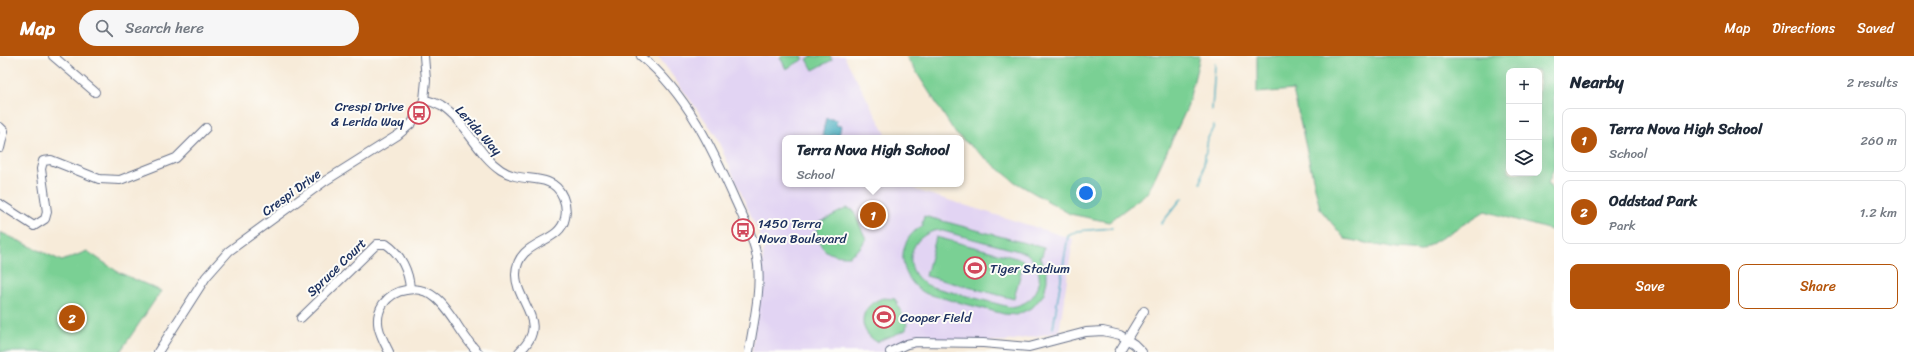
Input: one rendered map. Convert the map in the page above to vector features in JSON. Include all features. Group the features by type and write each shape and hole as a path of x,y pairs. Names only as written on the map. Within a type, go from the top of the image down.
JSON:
{"street":[{"path":"53,56 95,92"},
{"name":"Crespi Drive","path":"158,352 202,282 220,259 325,181 406,129 416,116 424,100 426,80 424,56"},
{"path":"641,56 659,72 676,93 706,138 754,242 758,263 759,280 749,352"},
{"name":"Lerida Way","path":"424,100 442,106 460,124 491,162 503,171 517,177 548,182 557,188 565,202 565,219 560,230 524,252 518,266 516,282 530,310 532,324 530,338 519,352"},
{"path":"0,127 4,131 0,148"},
{"path":"0,204 34,226 45,219 47,212 41,169 43,161 51,160 99,179 112,181 120,180 176,158 184,152 206,128"},
{"name":"Spruce Court","path":"301,318 377,244 386,244 394,251 408,273 410,289"},
{"path":"389,352 378,329 380,310 388,298 398,292 410,289 425,291 438,299 478,352"},
{"path":"1119,352 1144,311"},
{"path":"890,352 898,347 916,342 983,343 1029,347 1095,331 1112,332 1127,340 1142,352"}],"shaded area":[{"path":"658,56 844,56 886,135 782,135 782,187 914,187 916,190 1073,239 1059,332 1007,341 905,344 894,352 752,352 764,245 715,134"}],"green space":[{"path":"802,56 804,59 786,69 780,57"},
{"path":"812,56 830,56 832,60 813,70 807,59"},
{"path":"906,56 1200,56 1187,108 1148,192 1109,222 1070,214 1015,182 964,141 964,135 956,134"},
{"path":"1257,56 1554,56 1554,168 1548,183 1554,193 1554,231 1485,211 1420,251 1397,249 1345,239 1320,209 1293,90 1257,93"},
{"path":"847,208 853,210 866,239 860,248 849,256 834,255 824,249 818,239 816,224"},
{"path":"924,216 1044,248 1042,256 1040,256 1047,272 1044,294 1033,307 1017,315 1004,314 927,294 917,288 910,279 905,270 903,260 907,240 914,232 924,225 922,224","holes":["939,230 1026,253 1038,269 1038,286 1035,294 1029,300 1021,305 1010,307 932,287 922,281 915,274 911,265 911,256 919,239 928,233"]},
{"path":"0,232 62,261 87,251 118,272 161,291 120,352 0,352"},
{"name":"Tiger Stadium","path":"936,237 1024,260 1014,299 926,276"},
{"name":"Cooper Field","path":"883,298 895,299 907,324 906,330 877,342 870,337 866,331 863,325 863,318 869,306 875,301"}],"water":[{"path":"826,118 837,120 836,125 841,126 839,135 822,135"}],"waterway":[{"path":"1212,110 1215,64"},
{"path":"1201,183 1208,138 1214,126"},
{"path":"1161,224 1182,198"},
{"path":"1053,328 1068,236 1077,231 1112,228"}],"place":[{"name":"Crespi Drive & Lerida Way","path":"419,113"},
{"name":"Terra Nova High School","path":"873,215"},
{"name":"1450 Terra Nova Boulevard","path":"743,230"},
{"name":"Tiger Stadium","path":"975,268"},
{"name":"Cooper Field","path":"884,317"},
{"name":"Oddstad Park","path":"72,318"}]}
